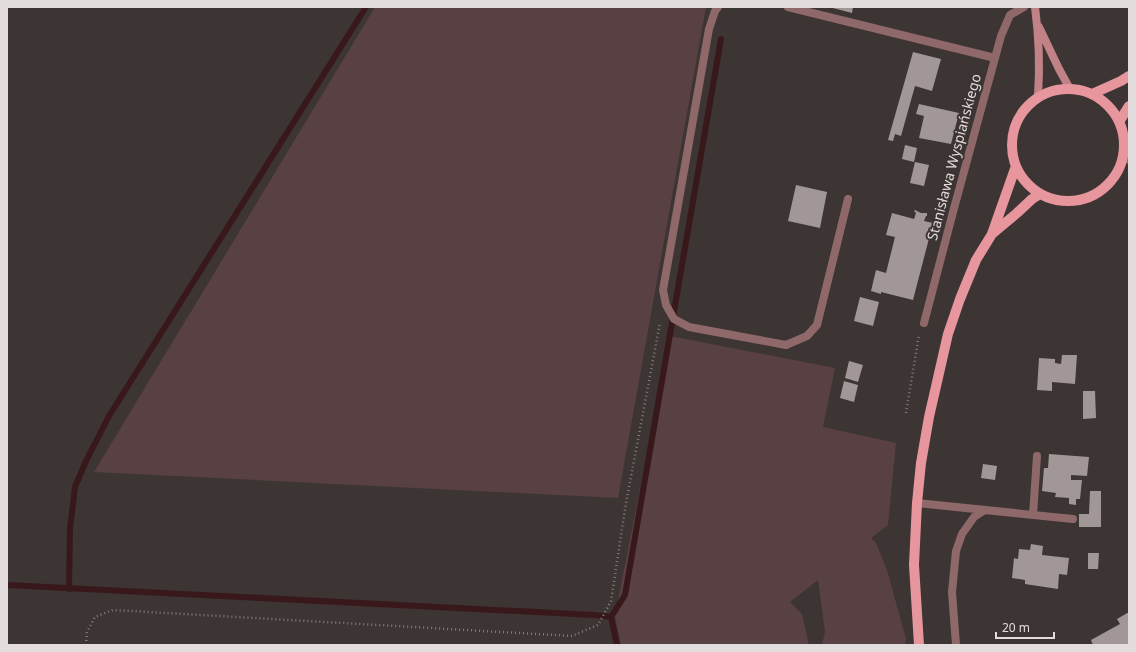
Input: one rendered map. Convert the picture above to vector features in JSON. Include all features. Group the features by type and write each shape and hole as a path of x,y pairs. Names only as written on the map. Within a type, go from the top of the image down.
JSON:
{"main road":[{"path":"1035,7 1039,74 1038,96"},
{"path":"1037,23 1070,89"},
{"path":"1092,94 1129,76"},
{"path":"1070,89 1092,94 1109,106 1119,122 1124,138 1126,159 1107,185 1093,195 1075,200 1057,200 1040,194 1026,182 1016,166 1012,148 1014,130 1021,114 1038,96 1048,93 1070,89"},
{"path":"1119,122 1129,106"},
{"path":"919,645 914,565 917,503 921,463 929,417 948,334 960,299 976,260 992,234 1016,166"},
{"path":"992,234 1032,199 1040,194"}],"lane":[{"path":"718,7 715,11 709,29 663,290 666,305 674,319 689,327 786,345 807,336 817,325 848,199"},
{"path":"788,7 995,58"},
{"name":"Stanisława Wyspiańskiego","path":"924,323 1001,36 1010,15 1024,7"},
{"path":"1032,515 1037,456"},
{"path":"917,503 1074,519"},
{"path":"956,645 952,592 956,551 962,534 974,517 985,510"}],"path":[{"path":"86,645 87,632 95,617 113,610 572,636 598,625 611,601 626,503 661,319 666,305"},
{"path":"906,414 920,328 924,323"}],"shaded area":[{"path":"375,7 706,7 618,498 94,472"},
{"path":"670,336 835,368 823,427 896,443 888,525 871,538 876,543 887,570 906,639 905,645 822,645 825,632 818,580 790,602 802,614 809,645 621,645 615,616"}],"building":[{"path":"829,7 853,7 852,13"},
{"path":"913,52 941,59 932,91 915,86 901,136 895,134 893,141 888,140"},
{"path":"919,104 959,113 951,144 919,138 924,116 916,114"},
{"path":"905,145 917,148 914,162 902,159"},
{"path":"915,162 929,165 924,186 910,183"},
{"path":"796,185 827,192 820,228 788,221"},
{"path":"915,210 921,213 927,213 924,221 933,223 913,300 871,291 876,270 886,273 895,237 886,235 892,213 914,219 916,213 914,211"},
{"path":"860,297 879,302 873,326 854,321"},
{"path":"1062,355 1077,355 1075,384 1052,382 1052,391 1037,390 1039,358 1055,359 1055,363 1061,364"},
{"path":"849,361 863,365 858,382 845,378"},
{"path":"844,381 858,385 854,402 840,398"},
{"path":"1083,391 1095,391 1096,418 1083,419"},
{"path":"1049,454 1089,457 1087,476 1071,475 1071,480 1082,480 1080,499 1076,499 1076,505 1069,504 1069,498 1055,497 1056,493 1042,491 1044,468 1048,468"},
{"path":"983,464 997,466 995,480 981,478"},
{"path":"1090,491 1101,491 1101,527 1079,527 1079,514 1089,514"},
{"path":"1031,544 1043,546 1042,555 1069,558 1067,575 1059,574 1058,589 1025,584 1025,580 1012,578 1014,558 1018,559 1019,549 1030,550"},
{"path":"1088,553 1099,553 1098,569 1088,569"},
{"path":"1129,612 1129,645 1093,645 1091,640 1120,624 1117,619"}],"waterway":[{"path":"69,589 70,529 75,487 86,461 109,416 366,7"},
{"path":"7,585 611,617 625,595 721,39"},
{"path":"611,617 617,645"}]}
